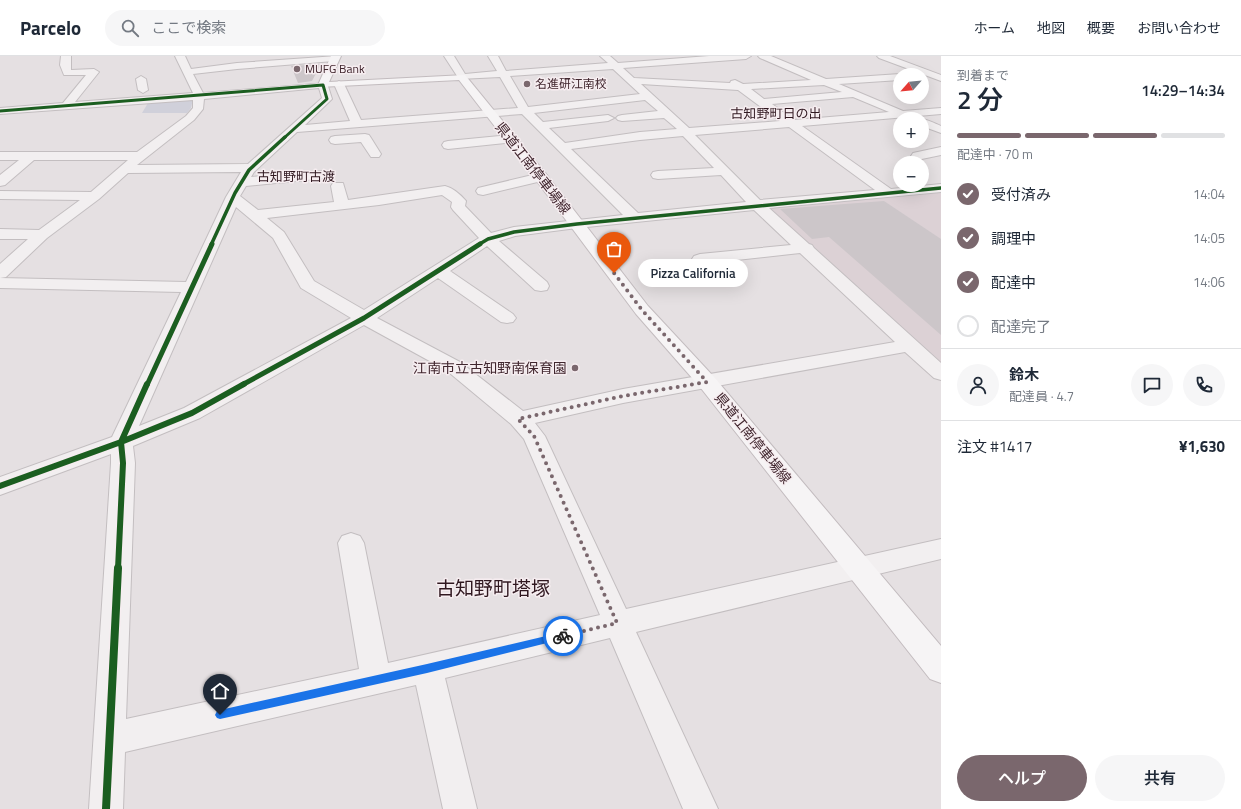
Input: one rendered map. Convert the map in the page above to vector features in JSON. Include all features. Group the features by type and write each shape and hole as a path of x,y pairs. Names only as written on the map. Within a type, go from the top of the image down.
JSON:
{"main road":[{"path":"335,57 331,84 462,77"},
{"name":"県道江南停車場線","path":"462,77 489,113 511,138 642,310 707,382 941,669"}],"street":[{"path":"66,56 65,65 68,73 94,72 57,114 106,114"},
{"path":"0,273 42,235 94,196 140,156 194,114 198,109 196,91 180,56"},
{"path":"449,56 462,77 617,67 746,56"},
{"path":"493,56 525,111 635,218"},
{"path":"605,56 686,132 757,204 941,374"},
{"path":"763,56 898,112"},
{"path":"882,56 934,76"},
{"path":"188,72 335,57"},
{"path":"703,60 888,194"},
{"path":"559,61 571,70"},
{"path":"633,81 740,86 893,77"},
{"path":"141,79 143,90"},
{"path":"0,111 63,107 196,91 331,84"},
{"path":"331,84 357,124"},
{"path":"106,809 111,739 123,463 121,442 242,182 292,136 327,99 331,84"},
{"path":"75,94 143,90 196,91"},
{"path":"761,102 855,95"},
{"path":"292,136 357,124 525,111 649,96"},
{"path":"5,122 20,110"},
{"path":"178,114 194,114"},
{"path":"622,118 667,114"},
{"path":"561,147 686,132 893,115"},
{"path":"540,126 608,118"},
{"path":"929,125 941,130"},
{"path":"322,141 365,138 375,154"},
{"path":"448,145 511,138"},
{"path":"917,156 941,150"},
{"path":"0,156 140,156"},
{"path":"0,182 32,156"},
{"path":"125,169 242,182 321,175"},
{"path":"658,175 724,170"},
{"path":"483,191 541,177"},
{"path":"242,182 256,215 279,235 307,284 364,318 453,366 518,419 534,436 700,809"},
{"path":"338,186 342,205"},
{"path":"0,486 121,442 192,413 364,318 488,239 514,232 577,224 757,204 888,194 941,188"},
{"path":"256,215 379,201 445,190 459,201 458,207 488,239 541,286"},
{"path":"0,195 94,196"},
{"path":"0,234 42,235"},
{"path":"700,259 806,248"},
{"path":"438,270 508,318"},
{"path":"0,283 192,287"},
{"path":"518,419 623,396 910,345"},
{"path":"351,543 376,680"},
{"path":"111,739 376,680 858,566 941,549"},
{"path":"427,668 460,809"}],"shaded area":[{"path":"193,99 191,108 187,113 142,113 148,103"},
{"path":"941,191 941,363 770,208"}],"building":[{"path":"321,64 312,81 298,83 291,66"},
{"path":"884,201 941,239 941,335 829,237 812,239 780,209"}],"cycle path":[{"path":"0,111 323,85 327,99 249,170 235,193 121,442 123,463 106,809"},
{"path":"0,486 121,442 192,413 364,318 488,239 514,232 577,224 941,188"}],"way so far":[{"path":"563,636 617,623 534,436 518,419 623,396 707,382 642,310 614,273"}],"place":[{"name":"MUFG Bank","path":"297,69"},
{"name":"名進研江南校","path":"527,84"},
{"name":"Pizza California","path":"614,273"},
{"name":"江南市立古知野南保育園","path":"575,368"}],"district":[{"name":"古知野町日の出","path":"776,113"},
{"name":"古知野町古渡","path":"296,176"},
{"name":"古知野町塔塚","path":"493,588"}],"route":[{"path":"220,715 563,636"}]}
